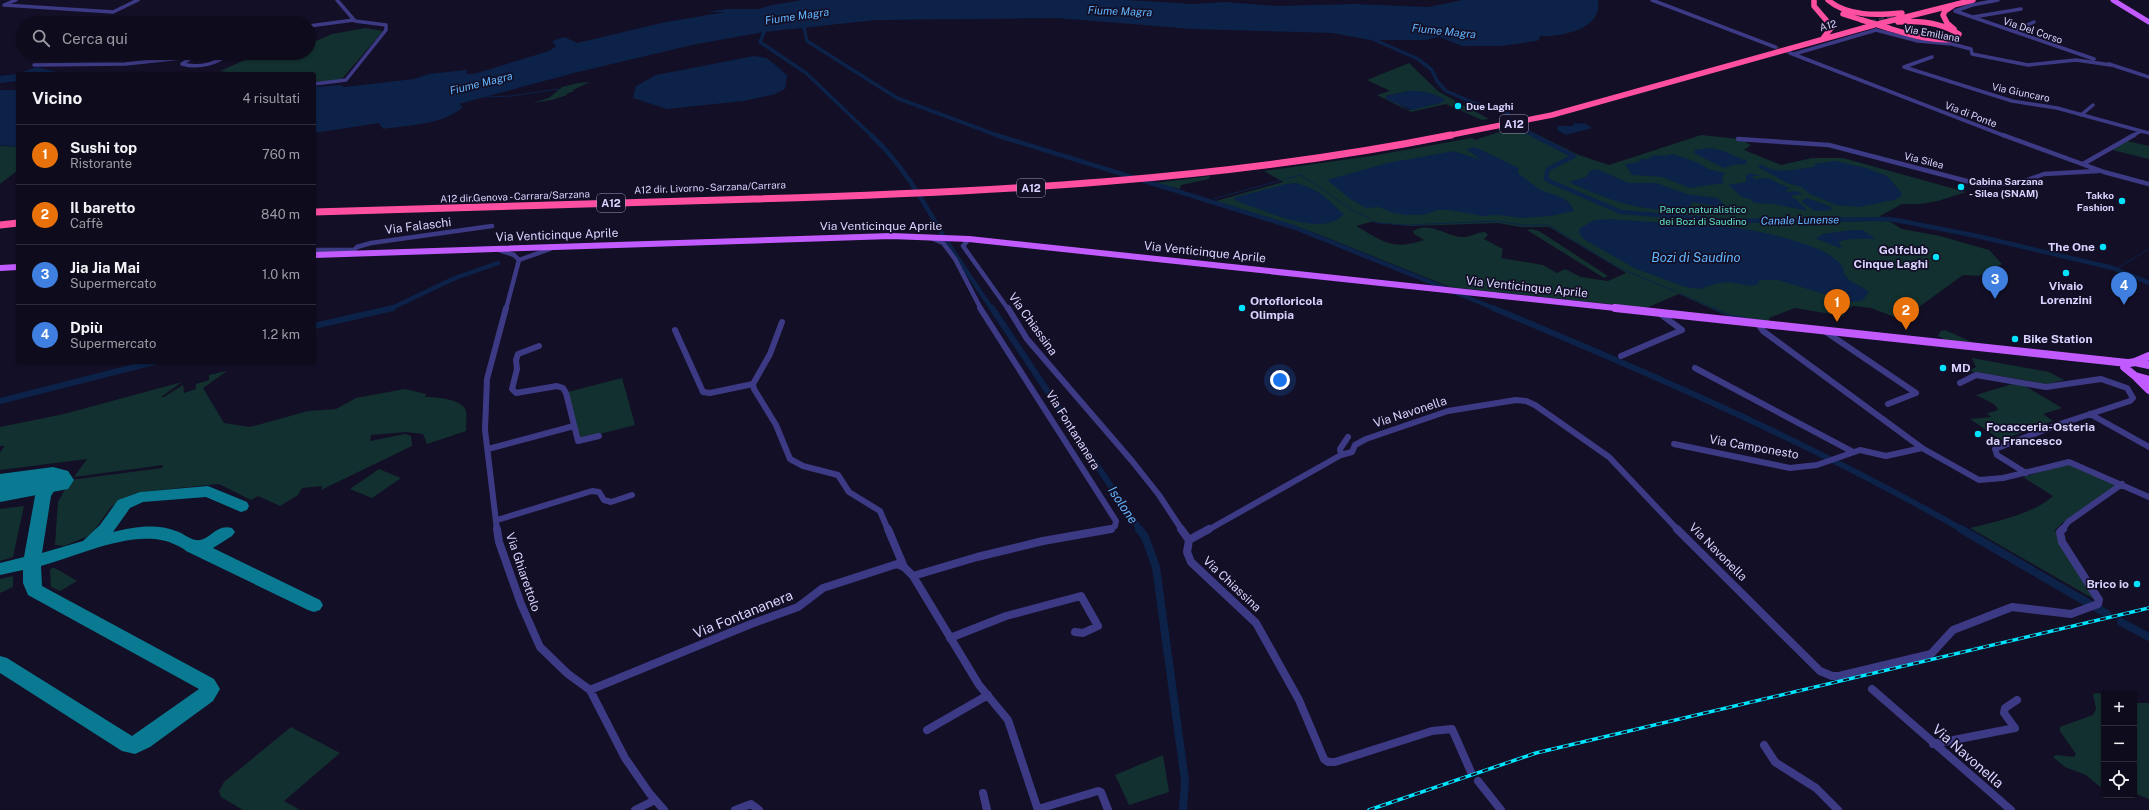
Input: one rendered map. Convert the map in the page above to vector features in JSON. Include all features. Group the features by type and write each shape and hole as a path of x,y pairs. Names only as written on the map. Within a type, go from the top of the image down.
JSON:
{"highway":[{"path":"1814,0 1813,4 1815,8 1827,19 1832,27 1824,37"},
{"path":"1822,0 1824,5 1830,9 1913,36 1940,40 1956,39 1959,34"},
{"path":"1828,0 1835,6 1859,12 1882,14 1915,11"},
{"name":"A12","path":"1903,14 1960,1 1974,0"},
{"path":"1959,34 1947,23 1943,15 1945,11 1960,1"},
{"name":"A12","path":"1135,179 1308,158 1493,126 1598,101 1824,37 1960,1"},
{"path":"1875,24 1904,21 1924,22 1947,27 1959,34"},
{"name":"A12","path":"919,193 1125,178 1144,179 1312,160 1497,128 1601,103 1875,24"},
{"name":"A12 dir.Genova - Carrara/Sarzana","path":"316,210 919,193 1135,179"},
{"path":"0,226 16,225"}],"main road":[{"path":"2109,0 2149,22"},
{"path":"2113,0 2121,6"},
{"path":"2116,0 2121,6"},
{"name":"Via Venticinque Aprile","path":"316,255 351,252 528,251 555,248 891,236 956,238 1441,289 2129,365"},
{"path":"0,268 16,267"},
{"path":"2129,365 2149,356"},
{"path":"2129,365 2149,365"},
{"path":"2129,365 2135,376 2149,390"},
{"path":"2135,376 2149,380"}],"street":[{"path":"16,0 4,5 113,12 138,0"},
{"path":"316,84 346,80 386,30 386,25 359,23 354,20 337,0"},
{"path":"1652,0 1775,47"},
{"name":"Via Del Corso","path":"1998,0 1964,6 1955,10 2012,31 2149,77"},
{"path":"1972,17 2021,10"},
{"path":"316,25 354,20"},
{"path":"2012,31 2034,22"},
{"name":"Via Emiliana","path":"1792,54 1876,30 1918,41 1952,44 1971,49 1972,54 2011,63 2028,65 2076,60 2111,64"},
{"name":"Via di Ponte","path":"1792,54 2008,138 2104,172 2149,184"},
{"name":"Via Giuncaro","path":"1932,57 1904,67 2012,101 2047,106 2149,133"},
{"path":"34,65 125,64 170,60"},
{"path":"189,60 182,64 197,67 208,66 219,60"},
{"path":"2081,115 2093,105"},
{"path":"2083,164 2142,131"},
{"name":"Via Silea","path":"1738,139 1790,141 1829,145 1982,185 2019,183 2044,174 2081,171 2104,172"},
{"name":"Via Falaschi","path":"351,252 371,243 492,226"},
{"name":"Via Fontananera","path":"913,576 977,557 1043,541 1109,530 1116,526 1116,521 979,306 955,259 943,243 929,237"},
{"name":"Via Chiassina","path":"968,239 963,246 1021,328 1027,339 1132,461 1178,522 1189,540 1187,552 1191,562 1256,623 1299,700 1324,759 1328,762 1335,762 1432,731 1452,729 1471,772"},
{"path":"316,250 351,252"},
{"path":"499,250 518,258 528,251"},
{"name":"Via Ghiarettolo","path":"518,258 487,379 485,430 499,542 521,604 540,647 568,674 590,690 625,758 655,800 664,810"},
{"path":"1621,356 1682,330 1666,320 1659,313"},
{"path":"675,330 703,392 710,393 753,384 766,364 778,340 782,322"},
{"path":"1758,324 1763,331 1922,448 1971,477 1979,480 2026,473 2069,462 2149,497"},
{"path":"1825,331 1916,393 1915,395 1888,404"},
{"path":"539,346 518,354 516,360 517,369 512,389 516,393 557,386 563,388 566,393 578,441 599,436"},
{"path":"1695,368 1853,452"},
{"path":"1960,383 1976,375 2046,387 2101,379 2119,384 2131,393 2133,398 2130,401 1995,449 1997,455 2026,473"},
{"path":"753,384 754,389 776,425 790,459 803,466 838,475 849,492 878,509 904,567 913,576 979,685 1008,720 1038,810 1098,790 1101,792 1108,810"},
{"name":"Via Navonella","path":"1189,540 1346,454 1355,445 1366,439 1448,411 1516,400 1529,402 1609,458 1716,568 1820,671 1832,676 1931,654 1954,630 2012,607 2062,614 2090,608 2098,604 2099,600 2062,542 2060,532 2068,522 2122,484"},
{"path":"2090,414 2149,447"},
{"path":"488,450 574,426"},
{"path":"1346,454 1340,449 1348,437"},
{"name":"Via Camponesto","path":"1674,444 1790,468 1816,465 1860,450 1886,456 1922,448"},
{"path":"497,520 592,491 599,492 604,500 611,502 632,495"},
{"name":"Via Fontananera","path":"590,690 751,624 798,608 823,588 897,564 904,567"},
{"path":"950,638 1006,616 1081,596 1098,626 1083,633 1075,632"},
{"name":"Via Navonella","path":"1872,690 2011,810"},
{"path":"927,730 988,695"},
{"path":"1933,744 2015,728 2004,713 2005,708 2017,700"},
{"path":"1764,745 1775,762 1816,788 1838,810"},
{"path":"1478,781 1501,810"},
{"path":"983,793 987,810"},
{"path":"635,810 655,800"},
{"path":"735,810 751,804 759,810"}],"green space":[{"path":"366,28 383,31 341,80 316,82 316,72 220,71 245,60 316,60 316,41 332,34"},
{"path":"1409,63 1439,92 1489,119 1482,120 1446,104 1411,112 1377,95 1390,91 1367,80","holes":["1410,91 1430,95 1440,103 1408,110 1386,96"]},
{"path":"590,82 566,94 567,95 552,100 532,103 549,98 562,87"},
{"name":"Parco naturalistico dei Bozi di Saudino","path":"1524,128 1579,155 1609,165 1701,135 1739,139 1751,145 1744,150 1781,165 1812,158 1843,158 1966,192 1938,201 1920,204 1902,204 1880,216 1902,229 1940,236 1989,250 2002,264 1979,276 1963,275 1912,312 1914,316 1897,318 1871,308 1853,306 1845,311 1843,316 1795,308 1769,318 1769,323 1734,319 1679,294 1646,308 1450,287 1315,233 1216,201 1283,182 1264,171 1371,156 1472,138 1475,140 1499,132","holes":["1371,222 1411,226 1498,223 1521,227 1549,227 1626,273 1608,281 1581,277 1565,269 1557,273 1543,265 1501,258 1503,249 1484,239 1488,235 1485,232 1467,237 1461,237 1425,227 1413,231 1414,234 1424,240 1403,245 1388,243 1356,226"]},
{"path":"2127,141 2149,146 2149,159 2108,149"},
{"path":"0,146 16,147 16,172 0,184"},
{"path":"1210,176 1209,179 1181,185 1180,189 1155,183"},
{"path":"1531,229 1539,231 1608,276 1604,278 1527,230"},
{"path":"1945,330 1974,343 1947,341 1938,336 1941,331"},
{"path":"1972,358 2049,372 2064,380 2047,384 1969,371 1976,367"},
{"path":"227,371 203,388 224,423 250,427 308,411 336,409 356,398 405,389 426,394 425,397 455,401 460,404 466,411 466,431 427,444 423,434 406,432 371,435 370,441 405,434 411,436 412,446 321,490 322,486 302,488 298,495 280,506 258,496 251,500 219,484 139,492 126,497 111,507 91,535 64,546 55,545 58,502 70,480 162,468 163,465 74,477 87,459 0,470 0,452 5,446 0,446 0,427 64,414 182,382 161,397 164,397 183,385 184,393 196,389 196,384 209,380 209,375"},
{"path":"622,378 635,425 580,439 568,392"},
{"path":"2012,384 2025,386 2062,408 2043,414 2053,421 2001,440 1970,419 1991,417 1987,413 1998,409 1994,404 1976,395"},
{"path":"2069,464 2112,481 2116,486 2061,524 2055,530 2060,545 2094,599 1970,528 2014,516 2035,508 2045,502 2053,496 2023,477"},
{"path":"379,469 401,478 372,498 350,489"},
{"path":"24,506 13,557 0,561 0,509"},
{"path":"55,568 77,581 60,591 51,587 50,570"},
{"path":"13,576 13,587 0,593 0,579"},
{"path":"2093,694 2101,694 2101,788 2086,775 2065,767 2053,757 2056,755 2074,757 2076,754 2060,731 2060,727 2093,715 2096,709"},
{"path":"2137,703 2149,703 2149,799 2137,794"},
{"path":"291,727 340,753 284,801 300,810 243,810 221,797 219,791 224,782"},
{"path":"1163,755 1169,792 1129,805 1115,775"}],"water":[{"name":"Fiume Magra","path":"802,0 1128,0 1193,4 1225,2 1274,6 1355,4 1428,7 1463,0 1598,0 1598,10 1594,18 1588,24 1570,33 1540,36 1539,40 1536,41 1502,46 1462,46 1439,37 1425,40 1370,40 1332,33 1193,29 1056,18 876,20 764,32 692,45 574,73 459,104 463,107 455,113 435,121 383,129 379,123 316,133 316,87 341,85 344,87 414,79 429,74 465,70 467,70 466,74 474,74 549,51 556,46 552,41 565,37 577,43 666,22 726,12 708,12 727,9 759,9 772,5"},
{"path":"754,56 767,58 787,75 785,89 775,94 744,101 667,109 633,98 636,86 656,75"},
{"path":"37,67 56,72 22,72"},
{"path":"16,74 16,81 0,83 0,76"},
{"path":"0,90 16,90 16,147 0,145"},
{"name":"Due Laghi","path":"1410,91 1428,93 1445,100 1440,103 1412,110 1386,99 1386,96"},
{"path":"1574,123 1586,124 1592,128 1566,135 1557,130 1558,126 1573,126"},
{"path":"1475,147 1519,168 1518,173 1541,190 1565,199 1572,206 1574,211 1551,216 1522,218 1498,215 1482,216 1449,210 1437,210 1423,215 1407,215 1393,213 1379,207 1366,208 1350,199 1327,180 1387,163 1454,151 1481,160 1466,149"},
{"path":"1710,148 1725,151 1747,161 1747,164 1733,165 1723,168 1694,153 1695,150"},
{"path":"1673,154 1699,163 1708,169 1725,173 1722,178 1724,183 1690,188 1662,177 1632,175 1625,164 1639,162 1640,159 1648,159 1654,155 1663,156"},
{"path":"1835,161 1866,168 1887,176 1901,192 1902,196 1894,200 1859,207 1836,205 1810,194 1801,187 1787,183 1758,167 1761,165 1781,171 1813,167 1815,166 1814,164"},
{"path":"1597,169 1629,183 1656,183 1687,194 1717,198 1723,203 1723,208 1693,202 1686,210 1640,207 1612,200 1569,182 1586,177 1590,171"},
{"path":"1751,173 1761,176 1752,176 1754,179 1768,178 1791,189 1786,190 1787,192 1796,191 1803,194 1790,196 1797,200 1808,211 1773,204 1754,203 1749,199 1740,196 1728,185 1746,182 1746,175"},
{"path":"1296,183 1318,192 1344,214 1336,220 1314,224 1276,215 1241,203 1233,198 1286,184"},
{"path":"1807,198 1830,206 1832,210 1814,211 1801,201"},
{"name":"Bozi di Saudino","path":"1611,219 1731,227 1778,236 1813,247 1834,258 1843,267 1849,280 1869,292 1862,301 1850,302 1778,280 1759,280 1759,284 1750,286 1728,282 1715,284 1700,289 1685,287 1634,268 1585,240 1580,235 1579,229 1594,220"},
{"path":"1863,230 1876,239 1841,241 1838,242 1842,246 1840,248 1815,238 1821,236 1822,234"}],"waterway":[{"name":"Fiume Magra","path":"802,19 807,41 897,98 998,136"},
{"name":"Fiume Magra","path":"767,25 760,42 806,73 872,136"},
{"name":"Canale Lunense","path":"1366,36 1418,59 1432,70 1437,81 1446,91 1474,103 1505,111 1509,115"},
{"path":"486,97 511,96 558,89"},
{"name":"Canale Lunense","path":"1523,130 1533,135"},
{"name":"Canale Lunense","path":"1533,135 1574,156 1548,169 1546,178 1549,181 1621,212 1730,221 1888,219 1977,236 2113,268 2149,283"},
{"path":"872,136 892,157 910,181 953,251 992,309"},
{"path":"998,136 1296,228 1445,288"},
{"path":"1285,179 1301,175 1351,209 1369,218"},
{"path":"1213,199 1282,180"},
{"path":"1203,200 1209,199"},
{"path":"1371,220 1378,223 1406,225 1498,221 1522,225 1548,225 1617,267 1676,292"},
{"path":"2116,269 2149,249"},
{"path":"391,308 455,278 498,263"},
{"path":"1454,292 1496,309"},
{"path":"1681,294 1716,309"},
{"path":"316,326 391,308"},
{"name":"Isolone","path":"992,308 1140,530"},
{"path":"1493,308 1672,385 1790,439 1906,498 1963,530"},
{"path":"1713,308 1729,315 1746,318"},
{"path":"0,401 146,364"},
{"name":"Isolone","path":"1139,529 1145,537 1156,567 1185,781 1183,810"},
{"path":"1961,529 2107,614"},
{"path":"2121,622 2149,637"}],"taxiway":[{"path":"32,561 38,516 43,496 53,480"},
{"path":"92,541 106,529 124,504 140,497 208,491 241,506"},
{"path":"194,547 207,544 226,532"},
{"path":"32,561 131,534 158,533 171,535 194,547"},
{"path":"194,547 314,605"},
{"path":"0,569 32,561"},
{"path":"0,663 129,745 135,745 143,741 206,695 210,689 207,684 34,590 32,583 32,561"}],"runway":[{"path":"0,488 53,480"}],"tunnel":[{"path":"1871,23 1903,14"},
{"path":"1775,47 1790,53"}],"railway":[{"path":"1369,810 1536,753 2149,608"}],"place":[{"name":"Due Laghi","path":"1458,106"},
{"name":"Cabina Sarzana - Silea (SNAM)","path":"1961,187"},
{"name":"Takko Fashion","path":"2122,201"},
{"name":"The One","path":"2103,247"},
{"name":"Golfclub Cinque Laghi","path":"1936,257"},
{"name":"Vivaio Lorenzini","path":"2066,273"},
{"name":"Jia Jia Mai","path":"1995,299"},
{"name":"Dpiù","path":"2124,305"},
{"name":"Ortofloricola Olimpia","path":"1242,308"},
{"name":"Sushi top","path":"1837,322"},
{"name":"Il baretto","path":"1906,330"},
{"name":"Bike Station","path":"2015,339"},
{"name":"MD","path":"1943,368"},
{"name":"Focacceria-Osteria da Francesco","path":"1978,434"},
{"name":"Brico io","path":"2137,584"}]}
